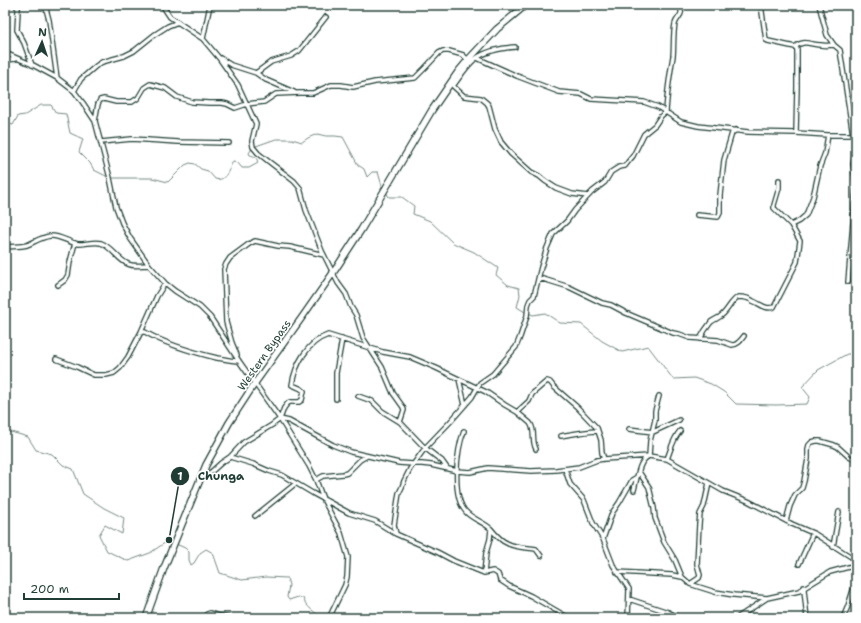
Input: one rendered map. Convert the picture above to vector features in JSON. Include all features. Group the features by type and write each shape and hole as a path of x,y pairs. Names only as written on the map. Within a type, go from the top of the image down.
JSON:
{"main road":[{"path":"468,60 497,29 526,5"},
{"name":"Western Bypass","path":"146,618 177,535 206,465 228,423 333,273 389,184 432,110 468,60"}],"street":[{"path":"14,5 18,8 17,30 24,43 32,65"},
{"path":"45,5 58,78"},
{"path":"162,5 170,17 203,39 219,58 238,85 256,124 252,141 253,147 258,153 298,184 310,221 324,255 356,315 363,338 382,367 393,393 403,407 404,410 400,422"},
{"path":"203,39 210,5"},
{"path":"396,534 394,525 399,493 413,464 425,448 465,405 480,383 493,374 516,347 527,314 528,305 534,296 545,254 553,234 597,187 605,182 611,172 619,167 625,166 633,156 644,134 655,125 661,116 666,112 676,24 681,15 678,5"},
{"path":"761,5 766,40 795,47"},
{"path":"819,5 827,35 834,45 840,50 855,135 856,149 853,164 856,183"},
{"path":"256,73 271,62 295,54 299,51 326,17"},
{"path":"74,91 81,79 102,62 124,56 134,51 154,35 168,26 178,22"},
{"path":"795,47 801,42 820,45 834,45"},
{"path":"515,47 508,47 484,53 474,59 453,86 464,96 481,98 487,102 501,142 511,154 533,174 539,176 556,188 572,194 588,196"},
{"path":"795,47 797,50 796,133"},
{"path":"95,120 100,100 104,99 116,102 132,102 138,98 144,88 150,84 165,88 177,97 196,102 227,104 235,108 247,104 264,102 276,94 313,93 336,84 354,88 375,82 414,78 426,68 439,53 443,51 463,55 468,60"},
{"path":"5,53 58,78 74,91 84,103 95,120 102,142 116,207 130,238 149,265 165,283 175,292 200,307 210,317 239,361 280,418 309,466 323,499 341,533 348,557 347,577 329,618"},
{"path":"219,58 231,65 256,73 266,80 295,93"},
{"path":"477,58 517,76 559,92 581,94 591,99 644,102 658,107 686,124 748,132 855,135"},
{"path":"5,60 18,59"},
{"path":"697,215 718,217 720,213 720,195 724,160 732,133 736,130"},
{"path":"791,225 806,215 813,197 820,166 825,153 828,135"},
{"path":"102,142 132,139 229,143"},
{"path":"700,339 711,323 729,308 735,298 741,297 751,300 768,308 774,307 797,262 800,241 791,225 774,208 779,188 779,180"},
{"path":"848,282 856,186"},
{"path":"5,247 24,245 45,237 54,236 75,243 102,243 109,247 122,261 126,263 133,265 149,265"},
{"path":"239,361 228,330 225,314 224,269 230,258 249,244 255,242 290,247 324,255"},
{"path":"58,285 67,278 75,243"},
{"path":"537,282 543,279 569,287 602,303 611,305 673,333 690,338 718,340 732,346 740,341 744,336"},
{"path":"56,359 94,375 114,373 120,368 128,357 157,296 165,283"},
{"path":"5,294 5,300"},
{"path":"141,332 145,332 159,340 199,354 239,361"},
{"path":"210,473 230,457 244,442 272,425 280,418 288,403 299,402 302,400 304,391 300,387 295,387 292,385 295,371 306,350 315,341 324,336 342,339 383,352 410,357 486,392 517,412 532,425 536,449"},
{"path":"336,399 336,373 342,339"},
{"path":"459,379 465,405"},
{"path":"517,412 529,401 532,394 548,381 577,407 595,426 601,440 604,459"},
{"path":"358,396 372,401 382,411 400,422 448,469"},
{"path":"649,456 650,441 659,396"},
{"path":"280,418 289,421 333,445 351,452 394,462 431,465 457,471 468,472 488,468 531,471 579,467 604,459 649,456 667,459 724,491 813,533 833,547 856,560"},
{"path":"629,429 653,432 678,420"},
{"path":"464,431 460,440 457,471 458,496 464,510 466,513 491,529 506,544 536,550 541,556"},
{"path":"561,436 598,431"},
{"path":"667,459 673,440 680,431"},
{"path":"786,521 795,495 802,488 808,459 808,449 812,442 820,441 834,445 849,458 856,460"},
{"path":"316,480 323,476 347,473 360,460 367,456"},
{"path":"634,490 643,461 649,456"},
{"path":"230,457 282,475 295,484 349,513 378,522 396,534 454,561 484,572 493,571 498,574 500,580 509,586 569,618"},
{"path":"565,469 568,481 584,500 593,523 603,539 610,557 629,589 628,618"},
{"path":"639,471 649,487 656,518 664,542 675,560 682,576 690,584 715,592 767,598 799,591 830,572 856,565"},
{"path":"603,539 612,513 632,480 637,477"},
{"path":"690,584 699,578 700,575 697,564 699,519 704,506 709,483"},
{"path":"255,516 295,484"},
{"path":"833,547 839,512"},
{"path":"484,572 491,529"},
{"path":"799,564 813,533"},
{"path":"618,572 672,574 682,576"},
{"path":"843,618 856,580"},
{"path":"804,587 807,618"},
{"path":"737,618 767,598"},
{"path":"629,599 668,612 680,618"},
{"path":"204,618 210,613 231,618"}],"waterway":[{"path":"5,123 13,125 18,116 25,115 41,105 51,105 56,113 66,114 70,133 83,139 79,152 90,163 94,170 108,177"},
{"path":"111,178 152,178 168,182 185,165 190,163 208,171 215,179 222,179 227,174 233,161 237,162 242,168 249,168 258,163 256,158 249,153 253,147 276,139 292,139 302,142 317,134 343,137 358,165 364,169 367,177 372,172 378,172 383,188"},
{"path":"386,192 389,197 402,197 414,206 413,214 430,221 453,243 474,252 498,268 496,275 508,285 519,288 520,295 517,307 525,312"},
{"path":"528,313 533,315 545,313 560,323 581,324 602,341 622,352 648,346 673,379 694,378 711,384 724,392 736,404 807,404 810,397 802,387 818,370 847,354 856,354"},
{"path":"5,433 11,432 28,437 36,450 52,454 63,465 73,469 83,494 104,508 124,518 122,534 105,525 99,535 107,551 128,561 150,553 169,540 171,542"},
{"path":"176,544 185,548 189,552 189,560 191,565 200,553 206,549 213,553 220,573 242,580 266,577 287,578 289,585 287,597 289,600 298,597 303,598 311,610 324,618"},
{"path":"362,618 367,618"}],"place":[{"name":"Chunga","path":"169,540"}]}
